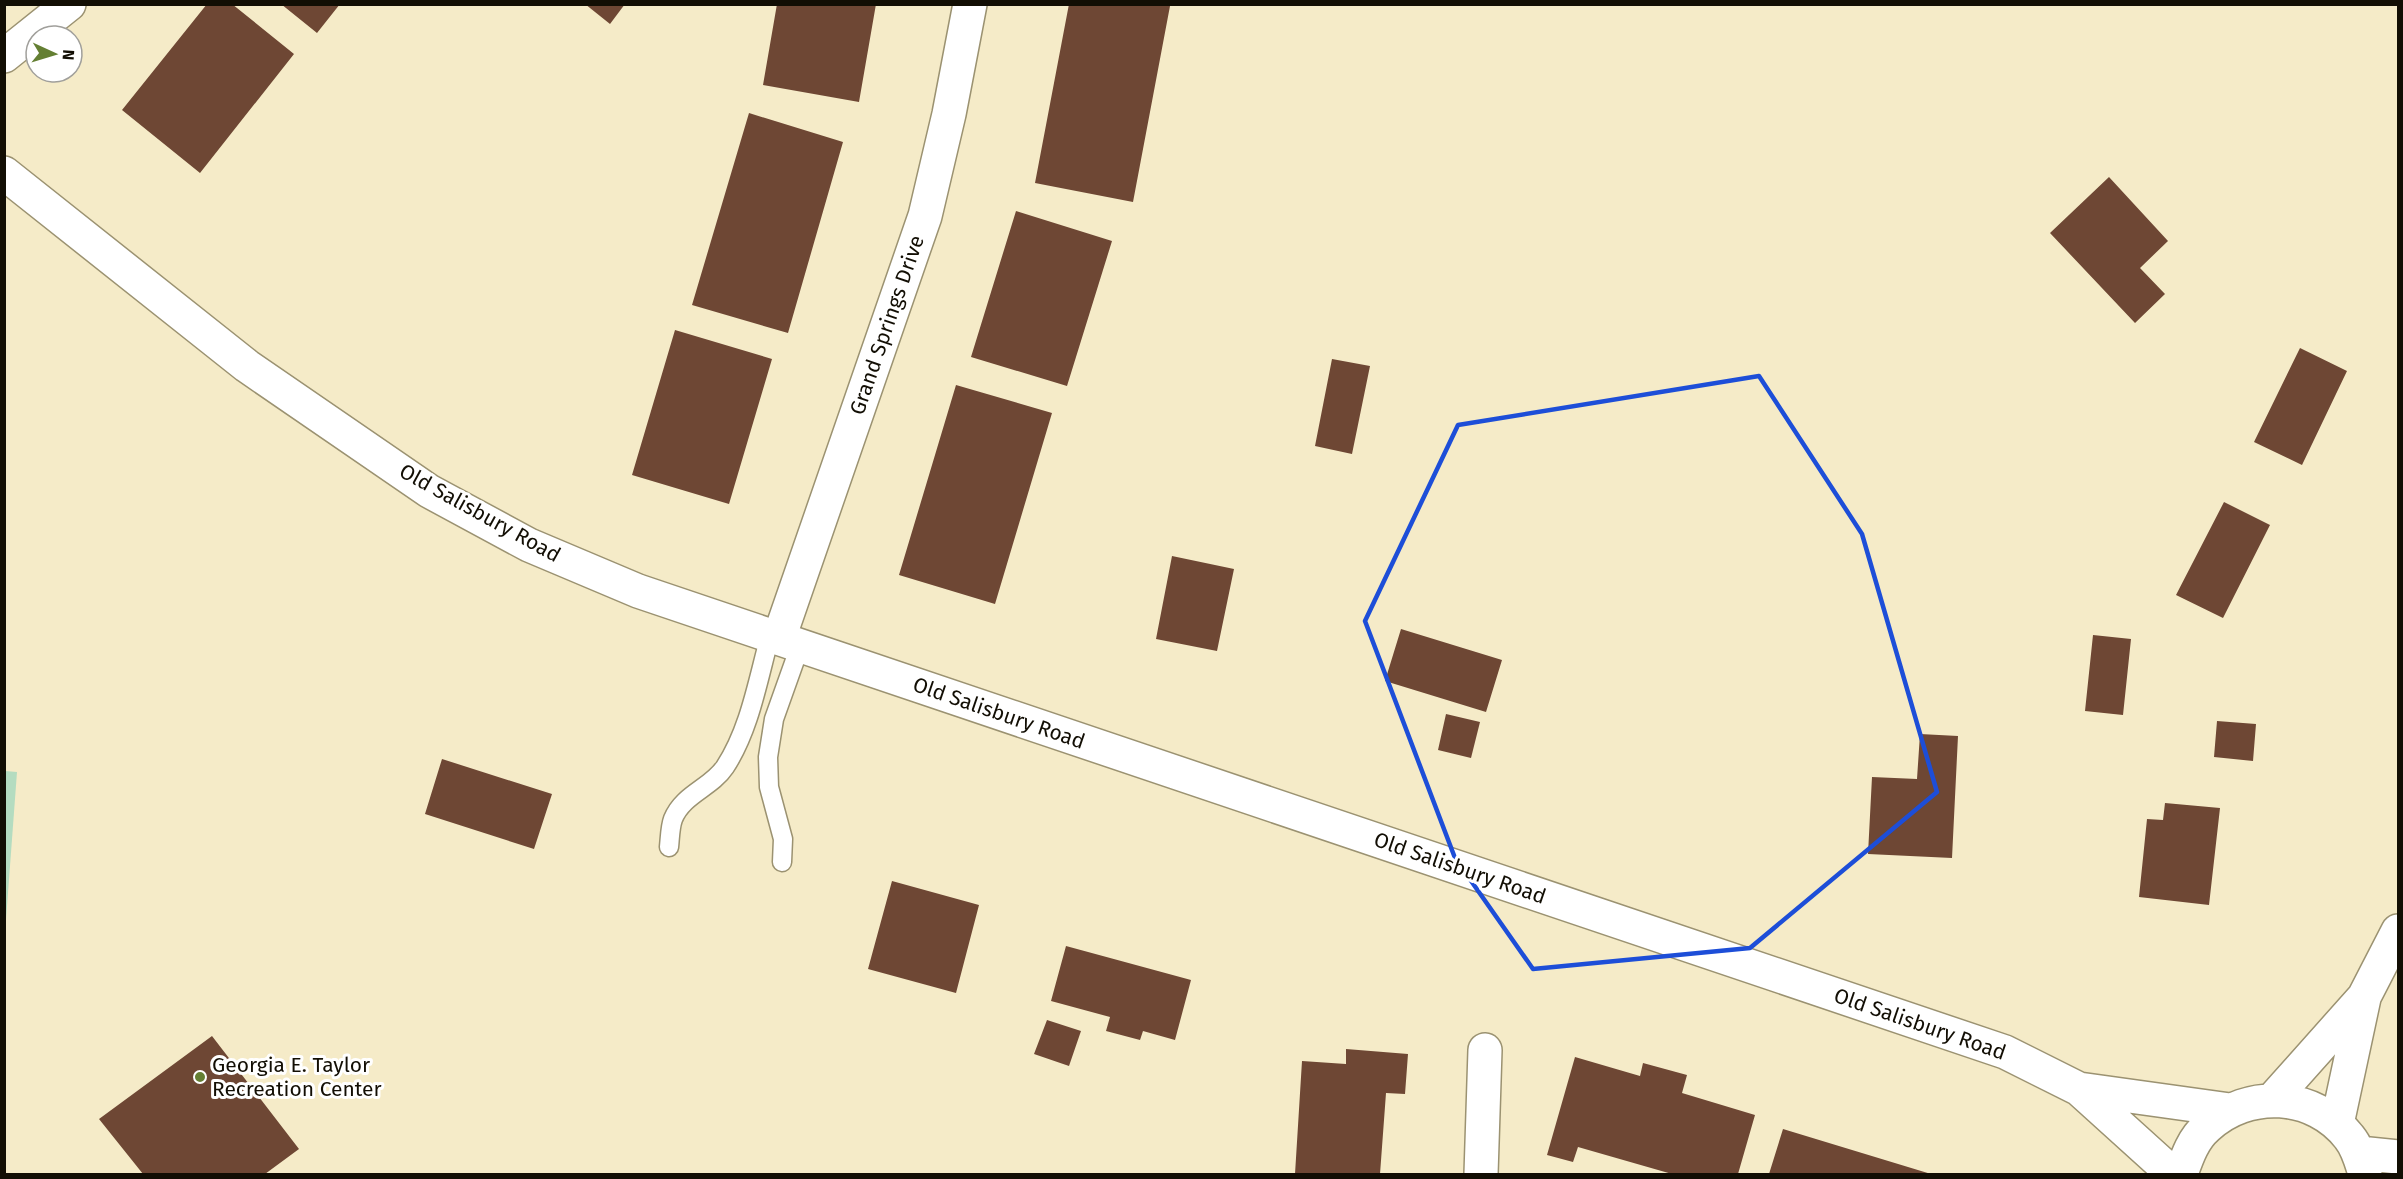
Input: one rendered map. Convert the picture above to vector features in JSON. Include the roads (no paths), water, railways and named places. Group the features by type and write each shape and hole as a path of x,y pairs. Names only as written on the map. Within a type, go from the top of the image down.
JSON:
{"main road":[{"path":"4,56 69,4"},
{"name":"Grand Springs Drive","path":"783,640 925,216 949,114 970,4"},
{"name":"Old Salisbury Road","path":"4,173 247,366 429,490 529,545 638,591 2005,1052 2079,1089 2173,1174"},
{"path":"2273,1100 2364,997 2398,932"},
{"path":"2337,1124 2364,997"},
{"path":"1481,1174 1485,1050"},
{"name":"Old Salisbury Road","path":"2079,1089 2230,1110"},
{"name":"Old Salisbury Road","path":"2181,1174 2189,1151 2206,1127 2230,1110 2251,1102 2273,1100 2296,1102 2318,1111 2337,1124 2349,1137 2362,1164 2398,1157"}],"lane":[{"path":"669,847 673,820 684,801 709,783 724,768 783,640"},
{"path":"782,862 783,839 769,787 768,757 783,640"}],"place":[{"name":"Georgia E. Taylor Recreation Center","path":"200,1077"}]}
